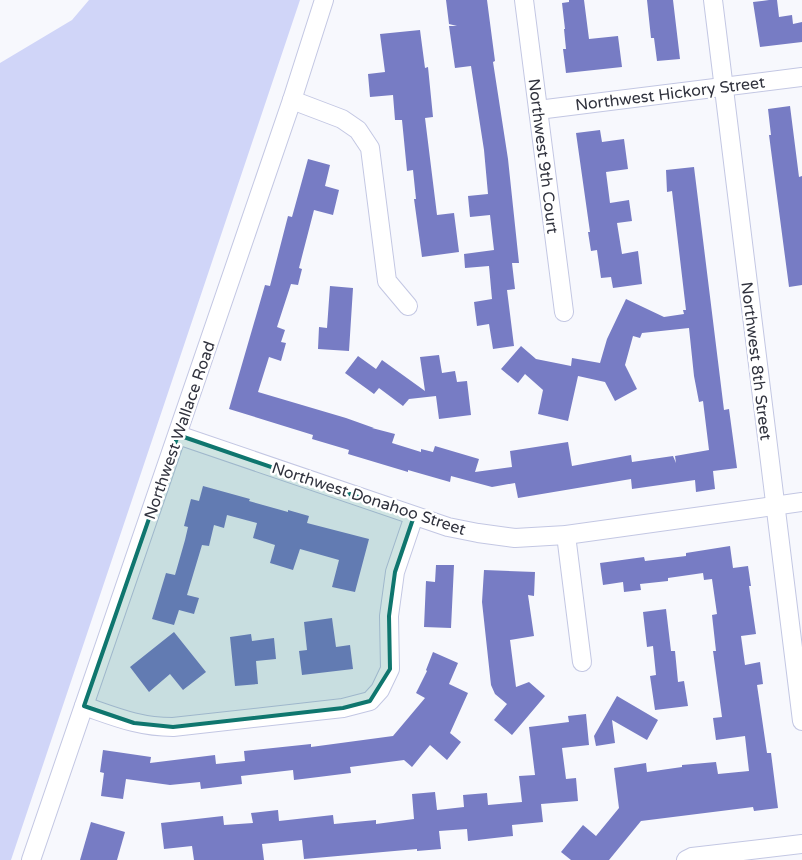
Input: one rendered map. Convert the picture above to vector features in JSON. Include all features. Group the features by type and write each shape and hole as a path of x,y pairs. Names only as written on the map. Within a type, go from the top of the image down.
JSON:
{"street":[{"name":"Northwest Wallace Road","path":"31,860 178,435 324,0"},
{"name":"Northwest 9th Court","path":"524,0 564,312"},
{"name":"Northwest 8th Street","path":"712,0 802,721"},
{"name":"Northwest Hickory Street","path":"538,110 802,77"},
{"path":"292,100 342,118 358,130 370,148 387,281 408,306"},
{"name":"Northwest Donahoo Street","path":"178,435 414,516 470,532 515,538 566,534 802,502"},
{"path":"84,706 134,723 153,727 173,727 342,708 370,701 380,690 390,669 390,616 395,572 414,516"},
{"path":"566,534 582,662"},
{"path":"686,860 692,857 802,844"}],"highlighted area":[{"path":"178,435 414,516 395,572 389,616 390,669 370,701 343,708 173,727 134,723 84,706"}],"shaded area":[{"path":"89,0 300,0 11,860 0,860 0,63 72,20"}],"building":[{"path":"446,0 487,0 495,61 493,62 508,159 519,263 512,263 515,289 507,290 514,346 493,349 489,324 477,326 474,302 492,299 489,266 465,268 464,254 494,250 490,215 470,217 468,196 488,194 484,150 471,66 455,68 449,26 457,26 449,24"},
{"path":"569,0 584,0 589,39 618,36 622,67 566,73 563,49 566,49 562,3 569,2"},
{"path":"647,0 673,0 680,59 657,61 654,38 651,38"},
{"path":"777,0 779,17 792,15 793,24 802,22 802,42 760,47 753,2"},
{"path":"420,30 425,68 428,67 433,117 425,118 437,215 454,213 459,252 422,257 414,199 416,199 413,170 407,171 402,120 395,120 393,95 370,97 368,74 385,72 380,34"},
{"path":"790,106 799,177 802,176 802,285 789,287 769,135 771,135 768,109"},
{"path":"600,130 602,142 624,139 628,169 606,172 610,203 629,200 632,221 617,223 622,254 638,251 642,284 613,288 611,277 601,278 597,250 591,251 576,133"},
{"path":"308,159 330,165 325,186 339,190 333,215 314,210 299,268 302,269 298,285 291,284 277,327 285,330 281,342 286,343 281,361 269,357 258,392 395,434 392,443 421,452 421,449 433,452 435,446 479,459 475,472 512,467 510,451 568,442 572,466 631,455 632,462 673,456 676,463 675,456 709,450 703,401 699,402 694,376 689,328 642,333 640,338 633,336 625,365 637,389 615,401 605,382 578,376 568,421 538,414 543,390 525,374 518,383 501,369 521,346 536,359 571,366 572,358 600,363 607,339 626,299 664,317 684,314 683,310 686,310 672,191 667,192 666,170 694,167 724,410 729,409 737,468 713,471 715,489 696,492 695,480 632,489 631,479 518,498 515,483 492,487 451,476 450,482 408,470 408,472 348,454 349,450 312,439 313,435 229,409 265,285 270,286 288,216 292,217"},
{"path":"330,286 353,288 349,351 318,349 319,327 327,328"},
{"path":"439,355 442,373 455,371 457,382 467,381 471,415 439,419 436,396 409,399 403,406 379,388 374,394 345,373 358,356 376,369 382,360 425,391 420,357"},
{"path":"203,486 250,499 249,501 309,516 307,523 369,539 355,592 332,587 339,560 300,549 293,570 270,563 275,545 253,538 257,523 227,515 224,528 214,525 209,546 202,545 187,595 199,598 194,614 179,610 174,625 152,619 166,573 175,575 188,527 184,526 191,499 199,501"},
{"path":"730,546 733,568 748,566 756,634 741,636 745,665 760,662 763,684 757,685 767,753 771,753 778,808 754,811 753,807 641,821 609,860 571,860 561,852 583,825 596,836 619,808 614,768 646,763 647,772 682,767 682,765 716,762 718,774 749,771 745,736 716,740 713,718 722,717 713,651 716,651 712,615 717,614 712,579 704,580 703,573 668,578 668,581 640,584 641,590 624,592 623,582 603,585 600,563 644,557 645,561 686,556 686,553"},
{"path":"436,565 454,565 451,628 424,627 426,581 435,582"},
{"path":"484,570 535,572 534,596 528,595 534,636 510,640 516,687 529,682 545,696 512,735 494,720 507,704 495,694 491,685 482,602"},
{"path":"666,609 671,651 675,651 678,682 684,681 688,706 655,710 650,676 656,675 653,646 647,647 643,612"},
{"path":"332,618 336,647 350,645 353,669 302,675 299,651 307,650 304,622"},
{"path":"174,632 206,672 183,690 170,674 149,692 130,667"},
{"path":"251,634 252,641 274,638 276,659 256,661 258,684 235,686 230,637"},
{"path":"433,652 458,663 449,684 468,693 450,733 461,742 447,760 430,745 412,767 404,760 350,767 351,773 294,780 293,770 241,776 242,784 201,789 200,782 170,785 126,779 123,799 101,796 104,773 100,772 103,750 151,757 150,763 215,755 216,764 245,761 244,751 311,744 311,747 393,736 425,698 416,693 427,671"},
{"path":"617,696 658,720 647,740 612,720 615,743 596,746 594,736"},
{"path":"586,714 589,745 562,748 566,779 576,778 578,801 541,804 543,822 512,825 513,836 468,841 467,829 439,831 441,849 417,851 417,849 304,859 302,840 262,844 264,860 194,860 192,846 164,849 161,823 223,816 224,825 253,823 251,813 278,810 279,821 333,815 334,824 376,820 376,824 414,819 412,794 435,792 437,810 464,807 463,795 487,793 488,805 522,802 519,776 535,775 529,727 569,722 568,716"},
{"path":"91,822 125,832 117,860 80,860"}]}
